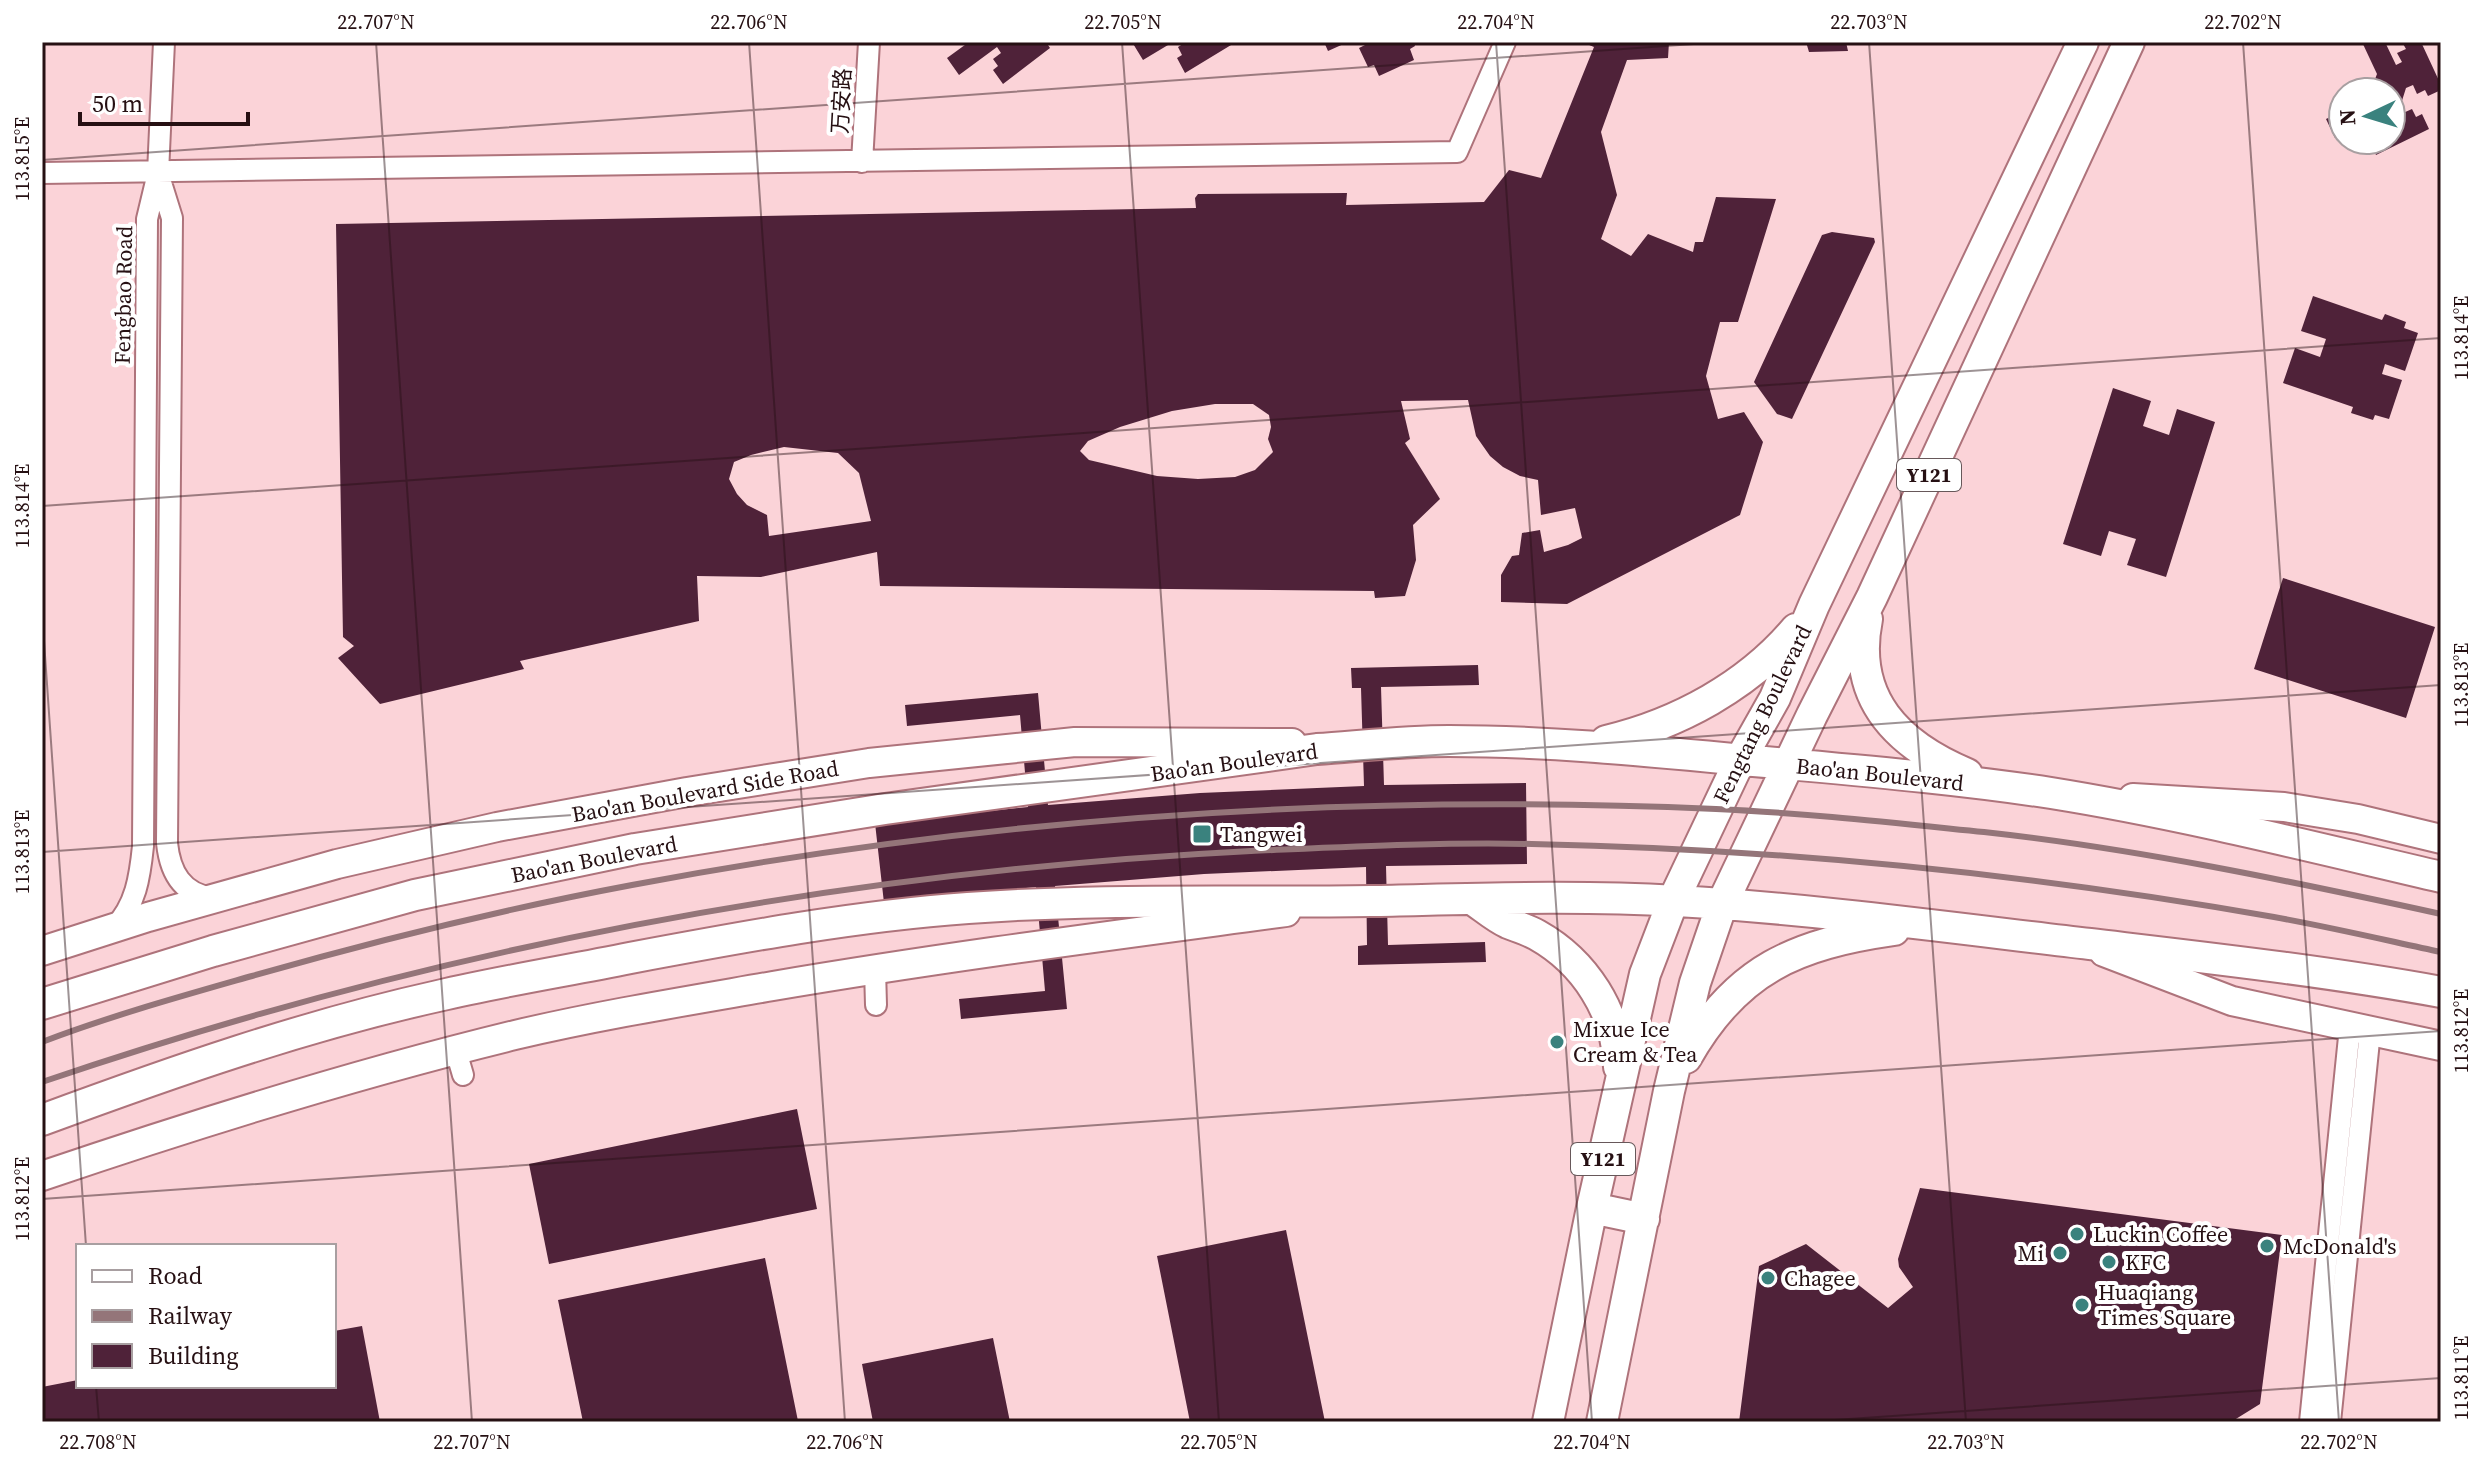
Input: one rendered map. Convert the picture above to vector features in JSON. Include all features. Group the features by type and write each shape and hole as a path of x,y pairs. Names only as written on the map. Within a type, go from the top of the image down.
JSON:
{"main road":[{"name":"Fengtang Boulevard","path":"1548,1422 1645,974 1673,901 1740,760 1775,698 1814,605 2083,42"},
{"name":"Fengtang Boulevard","path":"1602,1422 1669,1091 1695,983 1722,904 1872,597 2129,42"},
{"path":"1872,597 1865,627 1863,659 1867,680 1879,706 1914,747 1941,763 1999,787"},
{"path":"1576,745 1649,729 1719,695 1770,656 1795,631 1814,605"},
{"name":"Bao'an Boulevard","path":"42,1004 213,951 415,895 635,849 885,809 1317,749 1385,744 1447,741 1576,745 1999,787 2198,821 2441,877"},
{"name":"Bao'an Boulevard Side Road","path":"42,951 337,864 497,827 869,763 1075,742 1385,744"},
{"path":"2052,794 2284,807 2358,819 2441,839"},
{"path":"1472,899 1505,921 1555,947 1588,978 1604,1005 1613,1029 1619,1057 1620,1086"},
{"path":"42,1120 168,1074 317,1027 436,996 700,945 827,924 963,908 1159,900 1673,901 1930,924 2320,971 2441,992"},
{"path":"42,1176 244,1110 459,1063 517,1035 678,1002 875,969 1365,901"},
{"path":"1669,1091 1699,1034 1722,1004 1751,977 1815,948 1877,932 1930,924"},
{"path":"2082,943 2232,1001 2441,1046"},
{"path":"1592,1208 1644,1219"}],"street":[{"path":"164,42 158,173 172,218 167,843 169,861 182,885 202,896 218,898"},
{"name":"万安路","path":"862,162 869,42"},
{"path":"42,173 1457,152 1505,42"},
{"name":"Fengbao Road","path":"113,929 130,906 139,877 143,846 147,219 158,173"},
{"path":"875,969 876,1005"},
{"path":"2310,1422 2360,1029"},
{"path":"2330,1422 2360,1029"}],"building":[{"path":"969,42 1046,42 1050,48 1003,84 993,70 998,66 993,59 1001,53 997,47 959,75 947,58"},
{"path":"1132,42 1173,42 1143,60"},
{"path":"1186,42 1236,42 1185,73 1177,58 1182,55 1178,47"},
{"path":"1324,42 1348,42 1328,51"},
{"path":"1371,42 1414,42 1415,46 1410,49 1414,60 1379,76 1374,65 1368,67 1359,48"},
{"path":"1582,42 1669,42 1668,58 1627,60 1601,132 1617,195 1601,239 1631,256 1648,234 1693,252 1695,242 1703,242 1716,197 1776,199 1738,322 1720,322 1706,376 1718,419 1744,412 1763,442 1740,515 1567,604 1501,602 1501,575 1512,556 1519,555 1522,533 1540,530 1544,552 1582,538 1575,508 1541,515 1538,480 1520,476 1490,456 1476,436 1468,400 1401,401 1410,439 1405,443 1440,499 1413,525 1416,560 1405,596 1375,598 1374,591 880,586 877,552 761,577 697,576 699,621 520,661 524,669 380,704 338,658 354,646 343,637 336,224 1196,208 1195,198 1198,194 1347,193 1346,205 1484,202 1509,170 1541,178 1594,47","holes":["1215,404 1253,404 1269,415 1271,427 1268,439 1273,452 1255,470 1235,477 1198,479 1157,476 1089,460 1080,451 1088,441 1120,427 1172,411","784,447 838,453 859,473 871,521 769,536 767,515 747,505 729,479 734,462"]},
{"path":"1806,42 1846,42 1848,51 1809,52"},
{"path":"2362,42 2385,42 2396,65 2402,62 2397,53 2406,49 2402,42 2421,42 2441,90 2428,96 2425,90 2417,94 2413,85 2407,88 2407,76 2377,74"},
{"path":"2412,109 2416,117 2422,114 2429,129 2407,140 2407,111"},
{"path":"1832,232 1874,238 1875,242 1792,419 1777,414 1754,382 1822,235"},
{"path":"2313,296 2382,320 2385,314 2406,322 2404,328 2418,333 2405,371 2385,364 2382,374 2402,380 2389,419 2375,415 2373,420 2351,413 2353,407 2283,383 2295,348 2320,357 2326,339 2301,331"},
{"path":"2113,388 2151,401 2143,426 2169,435 2177,409 2215,422 2166,577 2127,565 2136,539 2109,531 2101,556 2063,544"},
{"path":"2283,578 2435,627 2406,718 2254,669"},
{"path":"1478,665 1479,685 1381,687 1384,785 1526,783 1527,864 1386,866 1388,945 1485,942 1486,962 1358,965 1358,946 1367,945 1366,867 1204,874 1055,886 1067,1009 961,1019 959,999 1045,991 1036,887 884,903 875,823 1028,807 1020,715 907,726 905,705 1038,693 1048,805 1200,793 1364,786 1361,688 1352,688 1351,668"},
{"path":"797,1109 817,1209 549,1264 529,1164"},
{"name":"Huaqiang Times Square","path":"1920,1188 2282,1235 2260,1404 2231,1422 1739,1422 1759,1266 1806,1244 1888,1308 1913,1287 1899,1267 1898,1259"},
{"path":"1286,1230 1325,1422 1190,1422 1157,1256"},
{"path":"765,1258 798,1421 583,1422 558,1300"},
{"path":"362,1326 380,1422 42,1422 42,1387 76,1380 76,1388 336,1388 336,1331"},
{"path":"993,1338 1010,1422 873,1422 862,1364"}],"railway":[{"path":"42,1042 146,1007 347,950 489,915 632,885 901,842 1036,827 1307,808 1580,805 1716,809 1850,819 2099,847 2271,878 2441,914"},
{"path":"42,1082 189,1035 338,993 487,956 638,924 790,898 943,877 1251,851 1426,844 1532,844 1811,858 2090,888 2295,921 2441,952"}],"place":[{"name":"Tangwei","path":"1202,834"},
{"name":"Mixue Ice Cream & Tea","path":"1557,1042"},
{"name":"Luckin Coffee","path":"2077,1234"},
{"name":"McDonald's","path":"2267,1246"},
{"name":"Mi","path":"2060,1253"},
{"name":"KFC","path":"2109,1262"},
{"name":"Chagee","path":"1768,1278"},
{"name":"Huaqiang Times Square","path":"2082,1305"}]}
